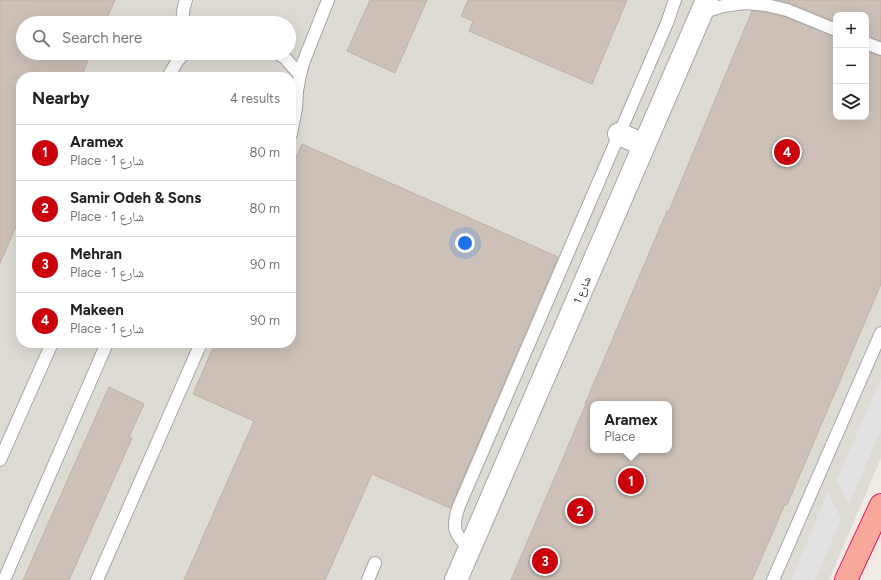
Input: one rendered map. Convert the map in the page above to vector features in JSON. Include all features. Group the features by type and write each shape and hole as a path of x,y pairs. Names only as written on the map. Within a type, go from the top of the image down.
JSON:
{"highway":[{"path":"846,580 881,505"}],"street":[{"name":"شارع 1","path":"456,580 704,7"},
{"path":"619,134 644,145"}],"lane":[{"path":"182,16 186,0"},
{"path":"296,108 297,91 303,62 328,0"},
{"path":"470,548 461,541 456,530 455,518 459,506 667,22 675,0"},
{"path":"704,7 745,3 766,4 788,10 833,29"},
{"path":"869,44 881,49"},
{"path":"171,72 178,60"},
{"path":"287,60 300,75"},
{"path":"773,580 881,333"},
{"path":"0,460 50,348"},
{"path":"4,580 105,348"},
{"path":"97,580 199,348"},
{"path":"368,580 375,563"}],"shaded area":[{"path":"0,0 881,0 881,458 829,580 0,580"},
{"path":"881,378 881,430 849,504 837,480"},
{"path":"828,492 841,519 815,580 791,580"}],"building":[{"path":"0,0 115,0 108,16 16,16 16,60 88,60 83,72 16,72 16,226 0,263"},
{"path":"370,0 427,0 395,73 347,51"},
{"path":"468,0 627,0 592,84 469,31 473,21 461,16"},
{"path":"777,0 881,0 881,41 869,37 869,12 833,12 833,21 790,3"},
{"path":"752,11 765,12 785,17 833,36 833,120 869,120 869,52 881,56 881,284 787,505 785,504 752,580 511,580 667,211 669,211"},
{"path":"302,144 558,257 450,508 372,474 325,580 184,580 254,421 193,394 213,348 296,348 296,158"},
{"path":"109,387 144,404 129,437 132,438 69,580 23,580"}],"place":[{"name":"Makeen","path":"787,152"},
{"name":"Aramex","path":"631,481"},
{"name":"Samir Odeh & Sons","path":"580,511"},
{"name":"Mehran","path":"545,561"}]}
